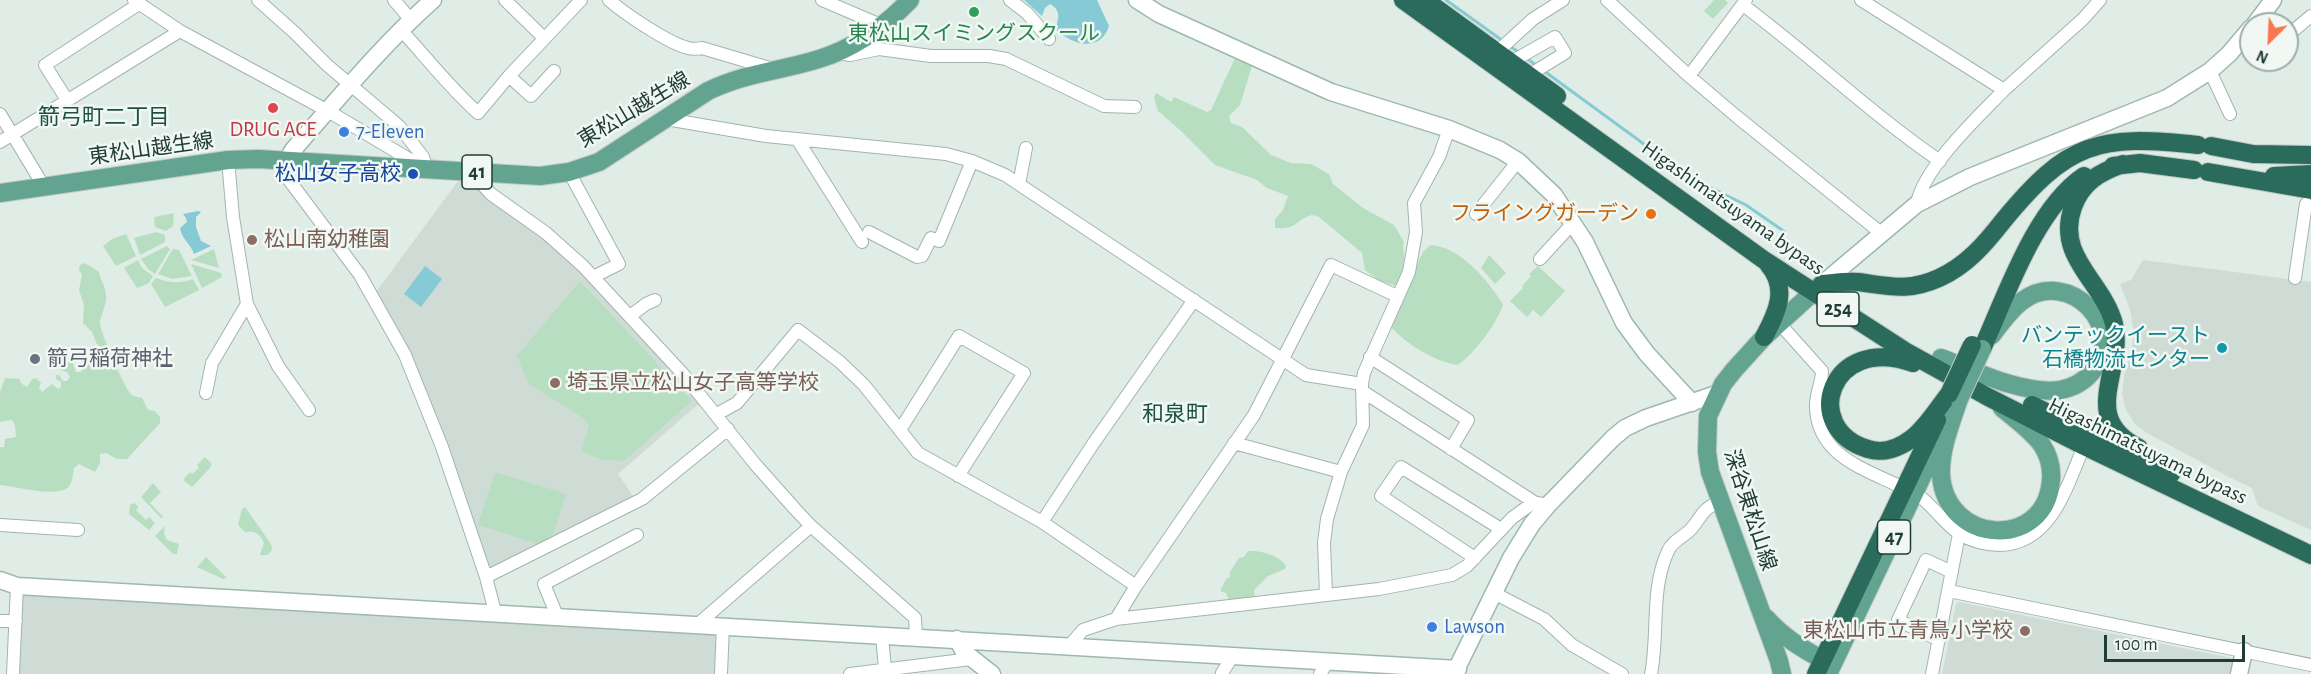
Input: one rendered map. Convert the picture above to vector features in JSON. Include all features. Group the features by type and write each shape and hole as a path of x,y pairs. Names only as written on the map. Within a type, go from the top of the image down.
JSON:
{"highway":[{"name":"Higashimatsuyama bypass","path":"1403,0 1764,260 1817,289 1944,366 1988,397 2084,446 2311,555"},
{"name":"Higashimatsuyama bypass","path":"1425,0 1817,289"},
{"path":"1817,289 1857,282 1880,287 1902,288 1940,278 1973,255 2034,185 2066,159 2102,144 2124,140 2145,140 2205,146 2311,163"},
{"path":"1822,669 1977,347 2028,227 2049,194 2063,178 2097,155 2115,147 2145,140"},
{"path":"2253,154 2311,155"},
{"path":"1977,347 2033,240 2061,197 2074,183 2102,168 2123,164 2159,165 2247,178 2309,197"},
{"path":"2123,164 2098,175 2080,192 2070,216 2068,231 2071,246 2105,304 2114,325 2115,352 2106,396 2111,421 2117,433 2127,442 2172,466 2188,482"},
{"path":"2247,178 2311,174"},
{"path":"1764,260 1773,269 1778,279 1780,295 1776,316 1764,337"},
{"path":"1944,366 1891,357 1865,358 1843,371 1836,382 1831,395 1830,408 1833,420 1839,431 1859,447 1873,451 1886,451 1912,438 1954,396"},
{"name":"Higashimatsuyama bypass","path":"1944,366 2311,542"}],"main road":[{"name":"東松山越生線","path":"0,194 228,160 286,160 540,176 569,172 599,162 727,81 818,60 858,43 883,26 910,0"},
{"name":"深谷東松山線","path":"1782,674 1710,472 1706,434 1708,416 1734,370 1764,337 1817,289"},
{"path":"1944,366 2010,383 2044,390 2060,390 2085,380 2100,358 2103,345 2098,318 2089,307 2078,298 2064,292 2050,290 2036,294 2012,309 1977,347"},
{"path":"1954,396 1941,474 1949,501 1968,523 1982,529 2011,530 2024,525 2037,515 2046,503 2051,488 2052,472 2049,458 2042,445 1988,397"},
{"name":"深谷東松山線","path":"1761,612 1779,632 1822,669"}],"street":[{"path":"258,0 350,85 399,126 423,157 427,170"},
{"path":"394,0 406,25 441,77 478,113 509,76 581,0"},
{"path":"433,0 406,25 350,85 286,160 284,168 286,176 360,275 405,355 442,447 486,577 495,612"},
{"path":"505,0 544,38"},
{"path":"609,0 621,10 679,45 690,49 702,48 773,69"},
{"path":"822,0 883,26"},
{"path":"1010,0 1027,13 1049,39"},
{"path":"1137,0 1159,14 1331,92 1449,129 1491,146 1518,161 1554,195 1574,223 1624,323 1647,354 1692,403"},
{"path":"1504,57 1533,18 1563,0"},
{"path":"1607,0 1689,76 1881,233"},
{"path":"1861,0 2004,90"},
{"path":"1917,204 1921,188 1964,130 2004,90 2083,19 2100,0"},
{"path":"67,100 45,65 142,3 180,31 328,111 427,170"},
{"path":"1689,76 1744,3 1902,135 1940,161"},
{"path":"2299,26 2311,16"},
{"path":"0,142 180,31"},
{"path":"1504,57 1555,36 1565,53 1529,75"},
{"path":"1817,289 1917,204 1970,177 2167,98 2210,70 2239,44"},
{"path":"837,53 850,55 879,49 931,56 989,56 1006,59 1104,106 1135,107"},
{"path":"2210,70 2230,114"},
{"path":"509,76 531,96 554,71"},
{"path":"0,114 42,187"},
{"path":"666,119 766,136 946,154 1000,172 1282,359 1310,376 1362,388 1451,448 1541,504"},
{"path":"1326,594 1325,531 1341,472 1363,425 1362,388 1370,357 1408,272 1416,240 1414,203 1439,157 1449,129"},
{"path":"797,139 865,237 917,257 922,256 931,238 939,241 972,161"},
{"path":"1019,184 1026,148"},
{"path":"228,160 233,217 247,304 278,366 309,410"},
{"path":"1476,214 1518,161"},
{"path":"477,172 485,188 491,194 546,233 630,316 717,414 762,472 811,526 915,618 916,637"},
{"path":"569,172 619,264 593,277"},
{"path":"2295,278 2309,197"},
{"path":"1540,259 1574,223"},
{"path":"1116,619 1136,586 1254,415 1331,265 1397,296"},
{"path":"630,316 655,300"},
{"path":"1042,522 1093,444 1194,300"},
{"path":"206,393 212,363 247,304"},
{"path":"1779,323 1822,371 1816,409 1818,424 1828,445 1841,457 1899,486"},
{"path":"717,414 737,403 798,330 840,362 864,385 918,453 1042,522 1136,586"},
{"path":"900,430 959,336 1024,374 958,476"},
{"path":"1370,357 1468,420 1451,448"},
{"path":"1070,645 1083,630 1116,619 1379,589 1452,575 1467,566 1512,518 1541,504 1625,428 1719,393"},
{"path":"486,577 642,499 728,429"},
{"path":"1234,442 1341,472"},
{"path":"1923,499 1959,534 1982,543 2010,544 2035,534 2053,513 2084,446"},
{"path":"1475,558 1381,496 1401,467 1501,530"},
{"path":"1651,674 1656,652 1654,621 1658,590 1668,551 1693,527 1708,506 1720,501"},
{"path":"0,580 17,586 322,605 495,612 882,636 1234,654 1325,667 1456,671 1541,504"},
{"path":"0,525 78,530"},
{"path":"698,624 811,526"},
{"path":"1932,674 1959,534"},
{"path":"557,616 544,584 637,535"},
{"path":"1939,640 1898,621 1926,560 1952,572"},
{"path":"13,674 17,586"},
{"path":"1949,591 2311,664"},
{"path":"1494,593 1544,619 1572,645 1622,674"},
{"path":"0,621 16,621"},
{"path":"721,674 723,625"},
{"path":"882,636 885,669"},
{"path":"957,639 975,666 992,674"},
{"path":"2239,674 2244,651"},
{"path":"1223,674 1234,654"},
{"path":"850,674 885,669 975,666"}],"shaded area":[{"name":"埼玉県立松山女子高等学校","path":"461,177 467,178 550,240 702,401 618,474 635,499 488,572 428,394 411,354 376,292"},
{"name":"バンテックイースト 石橋物流センター","path":"2143,260 2311,282 2311,530 2258,506 2252,488 2147,433 2135,424 2126,410 2122,394 2134,333 2130,309 2120,284 2131,280"},
{"path":"21,593 713,632 718,637 717,674 17,674"},
{"name":"東松山市立青鳥小学校","path":"1959,602 2231,658 2233,662 2230,674 1942,674 1956,604"}],"green space":[{"path":"1714,0 1725,0 1728,3 1713,19 1704,11"},
{"path":"1235,58 1252,66 1240,105 1229,116 1231,123 1242,127 1271,155 1291,163 1311,164 1329,174 1333,184 1363,208 1394,225 1404,242 1403,264 1397,286 1380,281 1365,270 1362,253 1319,217 1312,215 1288,228 1275,228 1275,219 1283,210 1288,196 1267,188 1257,180 1215,165 1158,111 1154,98 1156,93 1171,102 1174,97 1207,112 1211,110"},
{"path":"174,213 173,226 166,231 155,227 154,217"},
{"path":"156,232 165,235 165,242 140,255 134,238"},
{"path":"126,234 136,256 116,266 103,246 112,239"},
{"path":"1430,245 1452,251 1472,266 1503,304 1485,337 1458,365 1440,360 1422,351 1391,327 1404,294 1410,286 1412,275 1423,252"},
{"path":"167,246 170,249 155,274 141,259"},
{"path":"173,249 179,250 192,276 172,279 158,274"},
{"path":"214,249 219,268 191,260"},
{"path":"1489,255 1506,273 1495,284 1481,268"},
{"path":"138,260 142,268 153,276 149,283 137,288 124,268"},
{"path":"85,263 99,272 106,294 100,322 119,372 132,395 142,398 148,410 155,411 160,417 160,423 127,459 117,459 106,453 100,454 100,463 95,472 79,464 74,468 69,486 64,490 47,492 0,485 0,447 4,447 5,439 16,437 12,420 0,422 0,392 5,378 19,379 27,387 32,379 36,378 41,383 39,388 42,392 52,384 58,389 61,387 61,382 56,379 56,375 59,375 63,381 67,381 70,377 67,372 60,370 59,355 63,351 69,353 76,372 81,372 94,355 103,354 103,349 83,323 84,305 79,290 82,275 79,270 80,265"},
{"path":"191,264 221,273 222,277 202,288"},
{"path":"1538,266 1565,291 1541,317 1533,310 1527,317 1510,301 1523,288 1522,286 1531,276 1529,274"},
{"path":"156,278 174,282 193,279 199,290 165,307 151,284"},
{"path":"580,281 692,401 624,461 604,460 581,452 589,425 583,418 528,383 517,356"},
{"path":"205,457 212,464 192,487 183,480 190,472 192,474 199,468 197,465"},
{"path":"495,472 566,494 552,538 538,544 478,525"},
{"path":"153,483 161,492 150,503 163,517 161,518 141,497"},
{"path":"134,503 139,507 136,510 146,520 149,517 155,523 149,530 129,514 130,505"},
{"path":"245,507 271,544 272,550 267,555 260,555 264,543 259,535 254,532 245,532 238,525 242,509"},
{"path":"165,526 164,534 167,540 179,544 177,554 173,554 155,536"},
{"path":"1248,551 1264,552 1275,556 1283,562 1285,569 1268,576 1254,590 1255,597 1229,600 1226,593 1220,591 1239,558 1244,557"},
{"path":"206,557 227,578 223,579 197,567"}],"water":[{"path":"1024,0 1097,0 1109,26 1105,35 1093,43 1086,44 1070,40 1056,30 1058,15 1054,7 1050,4 1045,8 1042,16"},
{"path":"201,212 196,217 196,227 201,241 211,246 194,254 180,228 187,222 183,214"},
{"path":"425,266 442,279 421,307 404,294"}],"waterway":[{"path":"1446,0 1503,41"},
{"path":"1508,45 1520,53"},
{"path":"1525,57 1537,66"},
{"path":"1544,71 1689,177 1746,205 1785,232"}],"place":[{"name":"東松山スイミングスクール","path":"974,12"},
{"name":"DRUG ACE","path":"273,108"},
{"name":"7-Eleven","path":"344,132"},
{"name":"松山女子高校","path":"413,174"},
{"name":"フライングガーデン","path":"1651,214"},
{"name":"松山南幼稚園","path":"252,240"},
{"name":"バンテックイースト 石橋物流センター","path":"2222,348"},
{"name":"箭弓稲荷神社","path":"35,359"},
{"name":"埼玉県立松山女子高等学校","path":"555,383"},
{"name":"Lawson","path":"1432,627"},
{"name":"東松山市立青鳥小学校","path":"2025,631"}],"district":[{"name":"箭弓町二丁目","path":"104,117"},
{"name":"和泉町","path":"1175,414"}]}
